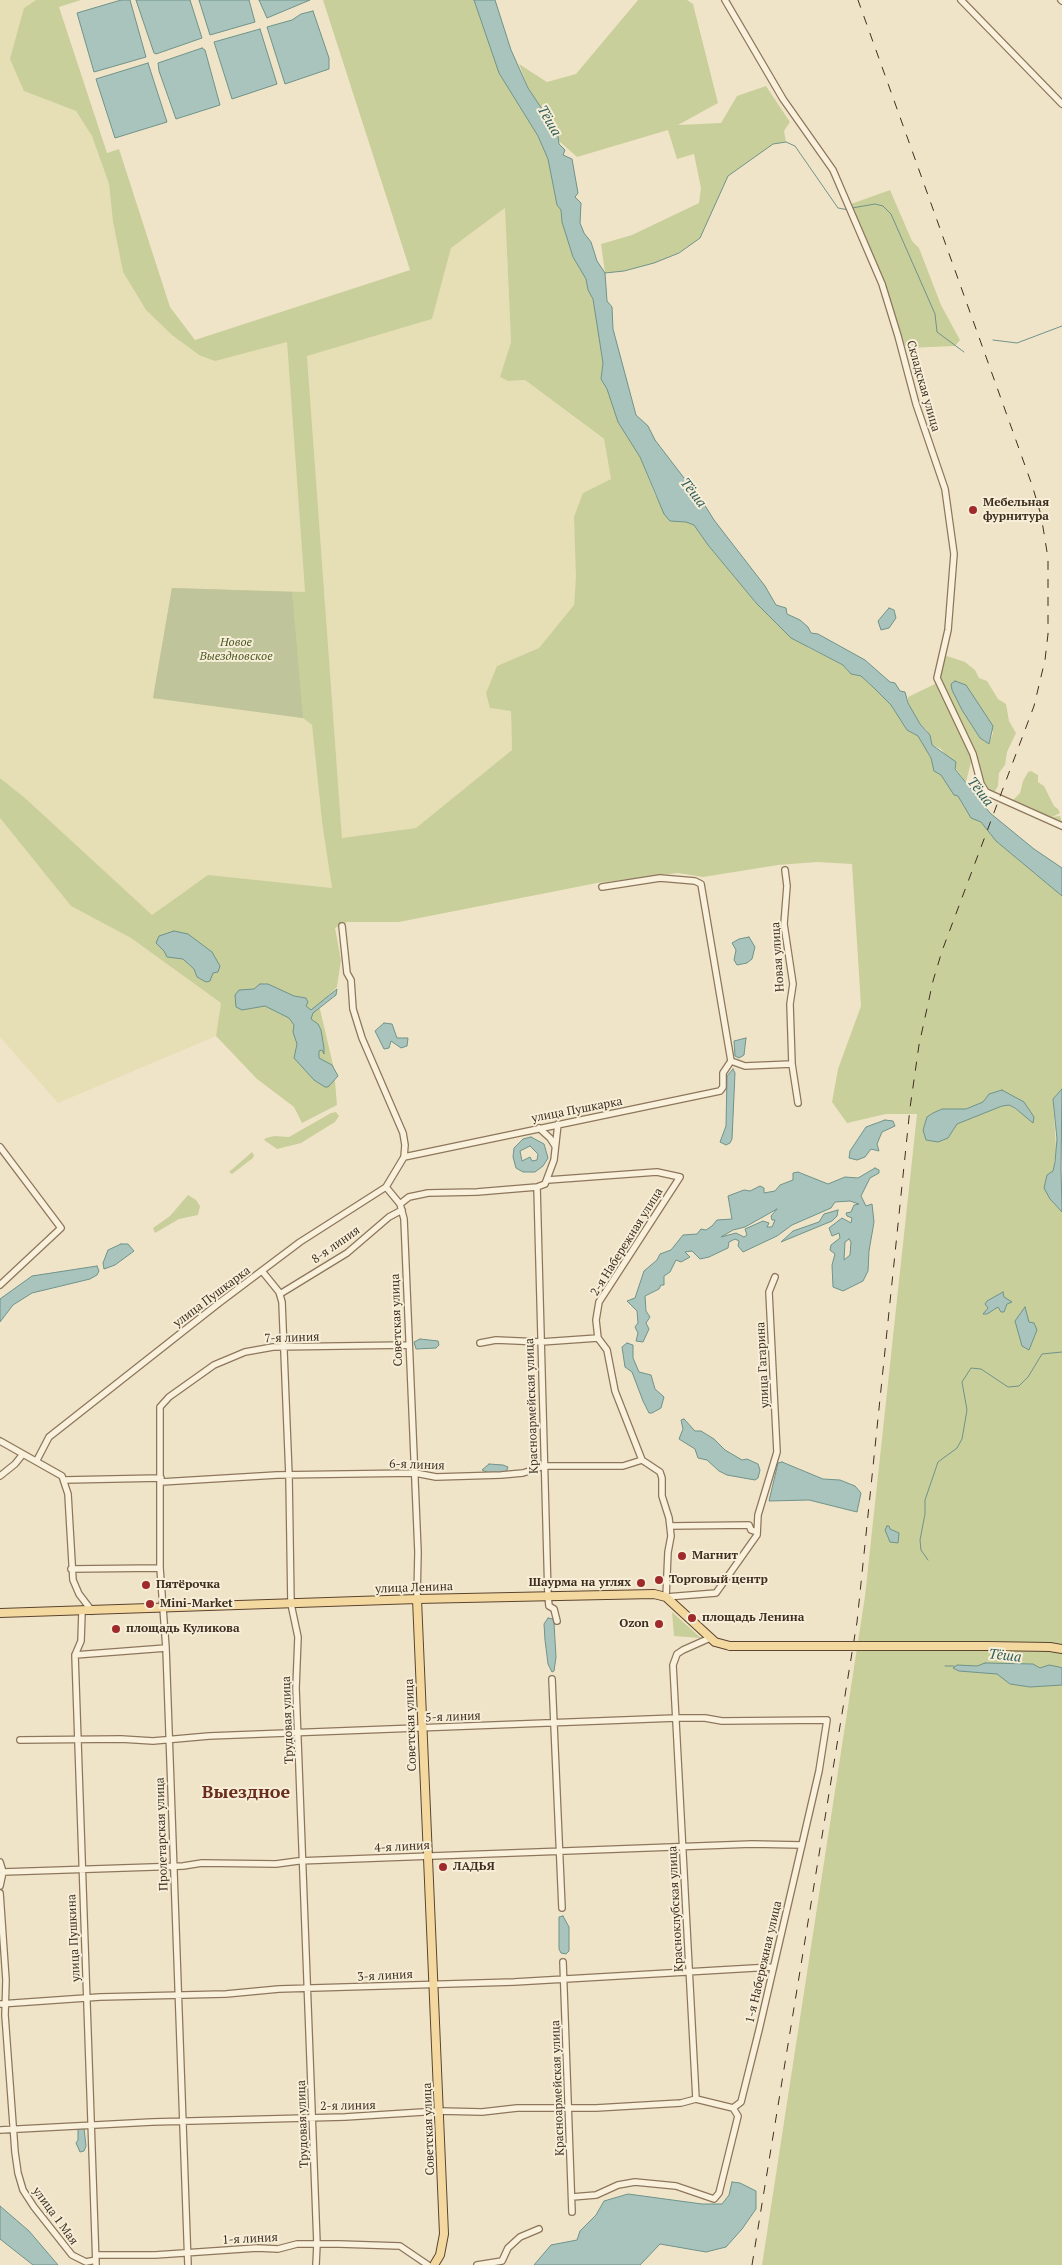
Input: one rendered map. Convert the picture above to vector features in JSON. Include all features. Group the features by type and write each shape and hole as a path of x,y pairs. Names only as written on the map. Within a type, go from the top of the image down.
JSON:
{"main road":[{"name":"улица Ленина","path":"162,1609 417,1599 654,1594 666,1597"},
{"path":"666,1597 715,1642 730,1646 987,1646 1050,1647 1062,1650"},
{"name":"Советская улица","path":"417,1599 444,2234 440,2255 434,2265"},
{"path":"0,1614 162,1609"}],"street":[{"name":"Складская улица","path":"725,0 783,99 833,170 882,284 916,404 945,489 954,554 948,630 937,678 973,754 980,784 986,792 999,799 1062,826"},
{"path":"961,0 1062,104"},
{"name":"Новая улица","path":"785,870 787,886 784,924 793,984 790,1004 792,1064 798,1103"},
{"path":"602,887 660,878 695,880 701,884 731,1061 745,1066 792,1064"},
{"path":"342,926 353,1009 362,1038 403,1133 406,1145 404,1157"},
{"name":"улица Пушкарка","path":"37,1460 48,1437 300,1242 386,1187 404,1157 720,1091 723,1087 723,1073 731,1061"},
{"path":"537,1187 545,1184 548,1180 556,1148 558,1124"},
{"path":"540,1128 550,1138 556,1148"},
{"path":"0,1147 61,1228 0,1285"},
{"name":"2-я Набережная улица","path":"548,1180 657,1172 680,1177 600,1302 596,1320 598,1338 607,1350 615,1391 642,1460"},
{"path":"386,1187 401,1207"},
{"name":"8-я линия","path":"280,1294 347,1253 401,1207 409,1197 428,1193 537,1187"},
{"name":"Красноармейская улица","path":"537,1187 548,1596 549,1606 554,1610 557,1621"},
{"name":"Советская улица","path":"401,1207 404,1219 415,1473 417,1599"},
{"path":"262,1271 280,1294"},
{"name":"улица Гагарина","path":"757,1532 758,1515 777,1452 770,1292 775,1277"},
{"name":"Трудовая улица","path":"280,1294 289,1476 291,1604 298,1637 296,1688 317,2244 316,2265"},
{"path":"480,1343 496,1340 540,1342 598,1338"},
{"name":"7-я линия","path":"162,1404 225,1359 245,1352 284,1347 409,1345"},
{"name":"Пролетарская улица","path":"162,1404 158,1415 161,1480 160,1568 166,1648 188,2265"},
{"path":"0,1441 59,1472 64,1480 68,1494 71,1569 74,1585 92,1612"},
{"path":"0,1476 15,1464 23,1454"},
{"path":"642,1460 660,1472 662,1496 670,1526 671,1536 668,1552 666,1597 716,1593 757,1532 751,1530 749,1525 670,1526"},
{"name":"6-я линия","path":"64,1480 161,1480 415,1473 436,1477 501,1475 523,1473 544,1466 623,1466 642,1460"},
{"path":"71,1569 160,1568"},
{"name":"улица Пушкина","path":"82,1612 81,1641 75,1655 96,2260"},
{"name":"Красноклубская улица","path":"696,2099 674,1659 683,1650 710,1638"},
{"path":"75,1655 166,1648"},
{"path":"552,1679 562,1908"},
{"name":"5-я линия","path":"20,1740 168,1741 209,1736 676,1718 705,1718 722,1721 827,1720"},
{"name":"1-я Набережная улица","path":"733,2108 741,2102 819,1771 827,1720"},
{"name":"4-я линия","path":"3,1872 683,1846 802,1845"},
{"path":"0,1862 3,1872 0,1886"},
{"name":"улица 1 Мая","path":"0,1894 3,2004 18,2173 24,2190 34,2207 72,2256 86,2262 96,2260"},
{"name":"Красноармейская улица","path":"563,1962 572,2212"},
{"name":"3-я линия","path":"3,2004 232,1994 279,1989 564,1978 772,1967"},
{"path":"572,2197 596,2195 618,2184 635,2182 676,2186 714,2199 719,2193 738,2116 733,2108 696,2099"},
{"name":"2-я линия","path":"0,2130 13,2131 183,2121 230,2121 312,2116 344,2117 439,2111 681,2103 696,2099"},
{"path":"477,2265 502,2261 508,2248 514,2242 539,2229"},
{"name":"1-я линия","path":"96,2260 257,2248 278,2249 296,2244 317,2244 400,2246 428,2265"}],"shaded area":[{"path":"0,0 36,0 24,8 24,91 76,111 92,136 109,184 113,222 123,272 146,310 172,335 199,355 258,348 287,341 305,593 153,698 303,718 312,725 322,822 332,888 287,884 185,891 152,916 25,798 0,778"},
{"path":"505,208 511,342 500,377 508,381 525,380 604,440 611,479 583,493 574,605 539,648 497,666 511,711 512,750 416,828 342,838 307,356 432,319 451,248"},
{"path":"0,818 71,906 131,938 221,1003 216,1036 58,1103 0,1037"}],"green space":[{"path":"36,0 81,0 59,7 107,153 119,149 170,307 195,340 410,270 323,0 474,0 499,73 538,136 548,159 557,205 561,210 562,222 573,257 586,279 588,290 593,299 603,363 601,379 607,389 618,422 640,457 655,495 670,521 687,522 694,525 708,545 757,604 809,648 843,665 851,674 861,676 873,687 891,705 907,730 918,736 931,758 934,771 941,774 958,796 971,818 981,822 996,841 1062,896 1062,1089 1053,1099 1056,1149 1050,1199 1062,1212 1062,2265 762,2265 865,1596 917,1114 886,1114 847,1123 832,1102 838,1069 861,1006 852,864 817,862 778,865 703,877 678,873 597,883 399,922 347,922 335,928 341,960 337,987 319,1005 334,1069 337,1105 302,1123 294,1107 257,1079 216,1036 221,1003 131,938 71,906 0,818 0,778 25,798 152,915 208,875 332,888 322,822 312,725 303,718 153,698 172,588 305,592 287,342 215,361 199,355 172,335 146,310 123,272 113,222 109,184 92,136 76,111 24,91 10,59 24,8","holes":["505,208 511,342 500,377 508,381 525,380 604,439 611,479 583,493 574,517 576,577 574,605 539,648 497,666 486,693 490,708 511,711 512,750 416,828 342,838 307,356 432,319 451,248","983,1102 1024,1102 1023,1114 1009,1105 1001,1106 957,1124 948,1138 923,1130 928,1117 933,1113 942,1109 966,1109"]},
{"path":"638,0 687,0 693,4 718,103 678,125 721,123 737,96 766,86 790,122 784,131 786,142 773,144 728,176 700,238 679,253 654,263 624,271 605,273 601,244 632,235 699,203 701,188 694,154 677,159 668,130 577,157 559,141 550,121 528,88 519,64 547,82 576,74"},
{"path":"890,190 912,241 919,248 941,305 960,340 955,346 907,348 898,336 851,204"},
{"name":"Новое Выездновское","path":"172,588 292,592 303,718 153,698"},
{"path":"944,655 965,662 975,670 979,678 987,681 998,699 1006,704 1009,721 1016,733 1007,752 1005,765 999,773 998,786 994,793 984,785 939,679","holes":["966,685 983,714 989,720 993,733 989,744 980,738 958,701"]},
{"path":"937,678 973,754 966,782 941,749 932,745 927,730 920,724 908,703 908,697 935,684"},
{"path":"1031,771 1038,775 1038,782 1044,786 1054,806 1060,813 1052,817 1060,816 1062,822 1011,802 1020,793 1023,781 1028,772"},
{"path":"336,1112 339,1116 335,1122 301,1143 277,1149 264,1140 274,1136 289,1137"},
{"path":"252,1152 253,1158 232,1174 229,1172"},
{"path":"188,1195 196,1200 200,1206 198,1215 179,1219 155,1233 153,1228 170,1216"},
{"path":"672,1612 701,1638 674,1636"}],"water":[{"path":"121,0 130,0 146,57 94,72 77,13"},
{"path":"136,0 190,0 202,38 156,54 154,53"},
{"path":"199,0 249,0 255,22 210,35"},
{"path":"259,0 310,0 267,18"},
{"path":"474,0 495,0 511,50 528,88 558,136 559,144 565,150 563,155 572,159 578,193 575,197 581,203 580,223 584,233 591,242 597,261 605,273 607,301 612,307 613,329 636,415 648,426 655,440 684,478 689,480 714,520 765,586 776,605 786,608 787,614 800,620 808,627 811,633 818,634 865,660 890,682 895,683 900,691 905,692 908,703 920,724 930,735 932,745 956,762 955,769 990,813 1034,849 1062,868 1062,896 996,841 981,822 971,818 958,796 954,795 941,775 934,771 931,758 918,736 907,730 891,705 873,687 861,676 851,674 843,665 791,638 757,604 708,545 694,525 686,522 670,521 664,514 640,457 618,422 607,389 601,379 603,363 593,299 588,290 586,279 573,257 562,222 561,210 557,205 548,159 538,136 499,73"},
{"path":"313,11 329,58 329,69 285,84 267,27 292,20 301,14"},
{"path":"260,29 277,84 232,99 214,42"},
{"path":"202,48 205,50 220,105 176,119 158,63"},
{"path":"148,63 167,122 115,138 96,79"},
{"path":"889,608 894,610 896,618 889,628 881,630 878,621"},
{"path":"955,681 966,685 993,726 989,744 980,738 962,710 952,690 951,684"},
{"path":"174,931 188,934 212,952 220,966 218,972 213,973 210,981 206,982 197,977 194,969 183,959 167,957 156,943 159,936"},
{"path":"749,937 755,947 752,959 747,963 737,965 734,960 736,950 732,943"},
{"path":"260,984 268,984 294,996 306,998 308,1002 306,1006 311,1010 337,989 336,995 313,1013 311,1019 318,1024 321,1030 324,1054 322,1050 319,1051 319,1058 332,1065 338,1076 328,1087 314,1080 294,1058 297,1044 293,1032 294,1025 289,1018 265,1006 242,1010 236,1007 235,995 239,990 254,989"},
{"path":"384,1023 392,1024 397,1038 408,1038 407,1046 401,1048 391,1041 389,1048 384,1049 375,1031"},
{"path":"746,1038 744,1055 739,1058 735,1056 734,1041"},
{"path":"733,1069 735,1073 732,1139 726,1145 720,1142 726,1126 727,1076"},
{"path":"1062,1089 1062,1212 1050,1199 1044,1188 1047,1175 1053,1171 1055,1162 1057,1139 1053,1099"},
{"path":"1002,1090 1024,1102 1034,1117 1033,1123 1015,1108 1009,1105 1002,1106 957,1124 948,1138 938,1142 926,1140 923,1130 927,1117 933,1113 942,1109 966,1109 983,1102 989,1094"},
{"path":"885,1120 893,1121 895,1126 882,1132 877,1144 879,1151 871,1149 865,1157 857,1160 849,1158 850,1151 866,1127"},
{"path":"531,1137 544,1144 548,1158 543,1166 535,1172 523,1172 516,1168 513,1157 514,1148 523,1139","holes":["530,1146 538,1154 537,1160 532,1161 530,1157 522,1161 520,1151"]},
{"path":"875,1168 879,1170 879,1173 870,1178 861,1196 866,1206 872,1204 874,1222 868,1271 863,1281 843,1291 833,1287 832,1265 835,1254 830,1250 831,1245 840,1238 839,1233 832,1236 829,1228 842,1218 851,1223 852,1218 847,1216 846,1213 851,1212 854,1205 859,1204 850,1201 835,1202 831,1208 792,1225 777,1236 743,1252 738,1246 739,1241 735,1239 729,1242 728,1248 709,1257 700,1259 692,1251 685,1252 690,1257 681,1262 676,1260 670,1272 664,1276 664,1285 661,1285 659,1289 645,1296 646,1311 650,1317 646,1323 649,1329 643,1342 636,1341 638,1333 635,1327 638,1323 637,1311 627,1301 635,1298 644,1271 657,1260 660,1254 671,1250 683,1235 697,1234 701,1229 706,1230 712,1226 717,1220 732,1219 728,1196 744,1190 750,1191 760,1186 764,1188 764,1193 775,1191 780,1185 793,1180 793,1173 798,1172 828,1184 845,1177 858,1178","holes":["777,1209 771,1216 772,1220 775,1220 772,1227 767,1227 769,1223 763,1221 745,1229 747,1235 744,1237 736,1233 721,1237 733,1230 745,1227","849,1239 851,1242 850,1255 844,1260 845,1242"]},
{"path":"838,1210 837,1216 832,1221 781,1242 793,1231 819,1222 824,1214"},
{"path":"121,1244 128,1244 134,1251 115,1265 104,1269 103,1263 108,1250"},
{"path":"97,1266 99,1271 97,1275 90,1279 32,1293 13,1305 0,1322 0,1299 32,1276"},
{"path":"1003,1292 1004,1297 1012,1302 1007,1304 1004,1312 1001,1312 998,1307 987,1314 983,1314 988,1308 985,1304 987,1301"},
{"path":"1025,1307 1029,1322 1034,1323 1037,1330 1029,1350 1022,1346 1015,1321"},
{"path":"420,1339 438,1341 439,1345 436,1348 416,1349 414,1342"},
{"path":"627,1343 633,1345 633,1358 639,1372 651,1375 655,1389 664,1397 661,1408 652,1413 649,1413 643,1401 632,1372 625,1367 622,1347"},
{"path":"684,1419 695,1431 701,1431 714,1439 725,1450 742,1460 747,1459 758,1464 760,1470 758,1478 755,1480 727,1475 719,1471 707,1460 698,1458 695,1449 679,1439 683,1429 681,1420"},
{"path":"782,1462 823,1479 840,1480 855,1486 861,1493 857,1512 809,1500 769,1501 778,1463"},
{"path":"489,1464 508,1467 506,1472 489,1473 482,1470"},
{"path":"887,1526 899,1533 898,1543 890,1542 885,1530"},
{"path":"548,1618 553,1619 554,1623 556,1657 554,1671 552,1672 548,1664 545,1640 544,1624"},
{"path":"985,1663 1033,1664 1040,1668 1049,1665 1059,1667 1062,1668 1062,1685 1030,1687 1010,1684 997,1674 959,1671 953,1668 957,1665 977,1666"},
{"path":"563,1916 569,1927 569,1951 566,1954 561,1953 559,1949 559,1917"},
{"path":"84,2128 86,2146 84,2151 80,2152 76,2143 78,2140 78,2129"},
{"path":"732,2182 740,2183 756,2191 756,2209 726,2247 706,2252 660,2244 640,2265 534,2265 551,2245 577,2240 580,2231 596,2215 604,2201 628,2194 702,2204 722,2204 729,2195"},
{"path":"0,2206 29,2231 58,2265 33,2265 0,2239"}],"waterway":[{"path":"605,273 624,271 654,263 679,253 700,238 728,176 773,144 786,142 795,146 838,208 849,210"},
{"path":"852,208 875,204 883,206 891,214 935,314 937,332 964,352"},
{"path":"993,340 1017,343 1062,326"},
{"path":"928,1560 921,1550 920,1540 925,1514 925,1500 938,1462 957,1448 962,1439 967,1410 962,1382 971,1368 981,1369 1008,1387 1019,1386 1028,1377 1042,1354 1062,1352"},
{"name":"Тёша","path":"945,1666 954,1666"}],"railway":[{"path":"752,2265 857,1622 910,1108 919,1045 933,981 942,951 1034,706 1045,660 1048,634 1048,558 1041,515 1032,485 858,0"}],"place":[{"name":"Мебельная фурнитура","path":"973,510"},
{"name":"Магнит","path":"682,1556"},
{"name":"Торговый центр","path":"659,1580"},
{"name":"Шаурма на углях","path":"641,1583"},
{"name":"Пятёрочка","path":"146,1585"},
{"name":"Mini-Market","path":"150,1604"},
{"name":"площадь Ленина","path":"692,1618"},
{"name":"Ozon","path":"659,1624"},
{"name":"площадь Куликова","path":"116,1629"},
{"name":"ЛАДЬЯ","path":"443,1867"}],"district":[{"name":"Выездное","path":"246,1793"}]}
